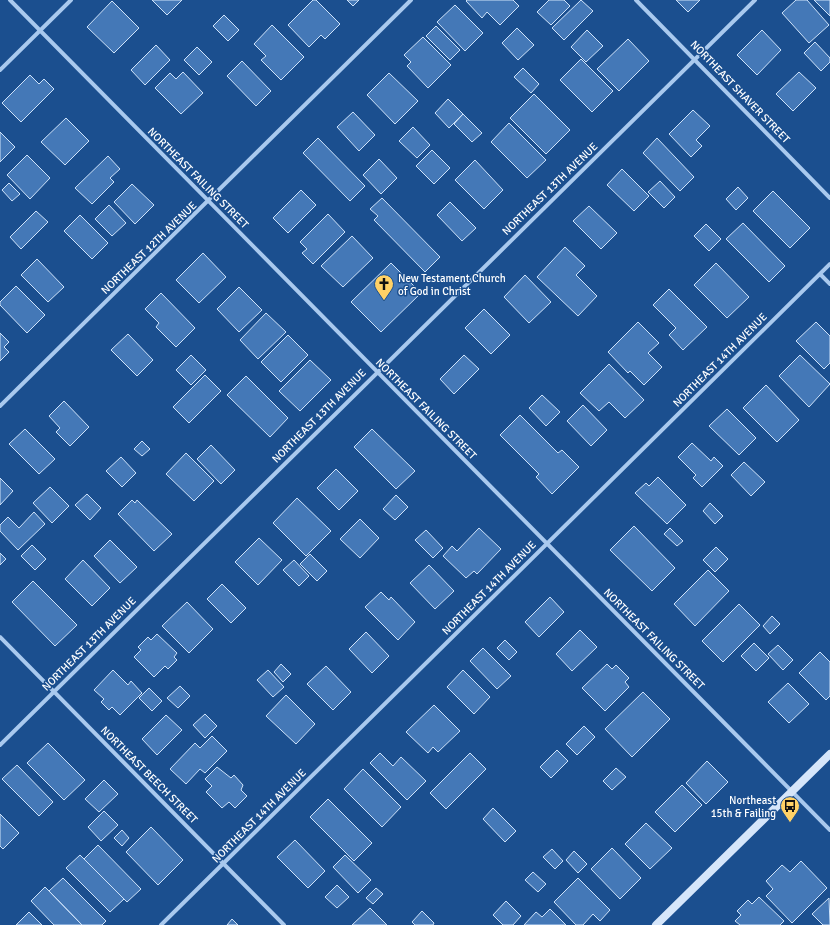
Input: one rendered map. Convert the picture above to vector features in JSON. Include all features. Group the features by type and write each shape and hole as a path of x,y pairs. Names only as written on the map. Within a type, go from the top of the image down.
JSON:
{"street":[{"name":"NORTHEAST FAILING STREET","path":"10,0 830,830"},
{"path":"0,70 71,0"},
{"name":"NORTHEAST 12TH AVENUE","path":"0,406 209,202 412,0"},
{"name":"NORTHEAST SHAVER STREET","path":"636,0 830,198"},
{"name":"NORTHEAST 13TH AVENUE","path":"0,745 755,0"},
{"name":"NORTHEAST 14TH AVENUE","path":"161,925 830,264"},
{"path":"820,274 830,284"},
{"name":"NORTHEAST BEECH STREET","path":"0,637 284,925"},
{"path":"656,925 830,754"}],"building":[{"path":"152,0 182,0 167,15"},
{"path":"313,0 316,0 340,24 325,39 321,35 309,47 288,25"},
{"path":"347,0 359,0 353,6"},
{"path":"513,0 519,6 500,25 487,12 482,18 466,1"},
{"path":"549,0 564,0 570,6 551,25 537,12"},
{"path":"581,0 593,11 564,40 552,28"},
{"path":"676,0 700,0 688,12"},
{"path":"796,0 807,0 829,25 809,43 782,13"},
{"path":"814,0 830,0 830,16"},
{"path":"112,1 139,28 114,53 87,27"},
{"path":"455,5 483,33 465,51 437,22"},
{"path":"224,15 239,30 228,41 213,26"},
{"path":"272,25 304,57 281,80 261,60 266,56 254,44"},
{"path":"436,26 460,50 450,60 426,36"},
{"path":"517,28 534,45 518,60 502,43"},
{"path":"587,30 603,46 586,62 571,47"},
{"path":"762,30 781,50 757,75 737,55"},
{"path":"423,37 451,65 428,88 407,66 411,62 404,55"},
{"path":"628,39 649,61 619,91 597,69"},
{"path":"815,42 830,58 830,62 821,71 804,53"},
{"path":"156,45 170,60 145,85 131,70"},
{"path":"197,47 212,62 199,75 184,60"},
{"path":"581,59 613,91 592,112 560,80"},
{"path":"242,61 271,91 256,106 227,76"},
{"path":"523,68 539,84 531,93 514,77"},
{"path":"183,72 203,93 181,114 155,88 170,73 176,79"},
{"path":"799,72 816,88 793,111 776,94"},
{"path":"389,73 418,101 395,124 367,95"},
{"path":"30,75 39,84 44,79 54,89 21,122 2,103"},
{"path":"534,94 570,130 546,154 510,118"},
{"path":"448,99 463,114 449,128 435,113"},
{"path":"693,110 710,126 696,140 702,146 691,157 669,134"},
{"path":"353,112 375,135 359,151 337,127"},
{"path":"463,114 482,133 472,142 454,124"},
{"path":"66,118 89,141 65,165 41,142"},
{"path":"509,123 546,160 527,178 491,142"},
{"path":"413,127 430,145 417,158 399,141"},
{"path":"0,132 15,147 0,162"},
{"path":"318,138 365,186 350,201 303,153"},
{"path":"657,138 694,177 680,191 643,153"},
{"path":"432,150 450,168 434,184 416,166"},
{"path":"27,155 50,178 30,199 7,175"},
{"path":"108,156 120,169 110,178 114,182 92,204 75,188"},
{"path":"379,159 397,178 381,194 363,175"},
{"path":"475,160 503,190 484,209 455,180"},
{"path":"622,169 649,196 634,211 607,185"},
{"path":"660,181 675,197 664,208 648,192"},
{"path":"9,183 20,194 12,201 2,190"},
{"path":"132,184 154,205 135,224 114,202"},
{"path":"738,187 748,198 736,210 726,199"},
{"path":"301,190 316,205 288,233 273,218"},
{"path":"773,191 810,228 790,248 753,211"},
{"path":"382,198 440,257 425,272 374,220 378,216 370,209"},
{"path":"450,202 476,228 462,241 437,215"},
{"path":"109,205 126,223 112,236 95,219"},
{"path":"589,206 617,233 601,249 573,221"},
{"path":"36,211 48,222 21,249 10,237"},
{"path":"328,214 345,232 313,264 302,253 307,249 300,242"},
{"path":"80,215 108,243 92,259 64,231"},
{"path":"743,223 785,266 769,282 726,239"},
{"path":"706,224 721,239 709,251 694,236"},
{"path":"352,236 373,258 343,287 321,266"},
{"path":"565,247 585,266 576,275 597,296 578,316 537,277"},
{"path":"203,253 226,277 199,303 176,280"},
{"path":"37,259 64,287 48,302 21,275"},
{"path":"391,263 421,293 381,332 351,302"},
{"path":"716,263 749,297 727,318 694,285"},
{"path":"525,275 551,302 529,323 504,297"},
{"path":"16,286 45,315 27,333 0,305 0,302"},
{"path":"239,287 262,310 239,332 217,309"},
{"path":"669,289 707,327 683,350 669,335 676,328 653,305"},
{"path":"161,293 195,328 176,347 156,327 159,323 145,309"},
{"path":"484,309 510,335 491,354 465,328"},
{"path":"266,313 286,332 258,359 240,340"},
{"path":"638,322 659,343 648,353 662,367 644,385 630,371 628,373 608,352"},
{"path":"816,322 830,336 830,363 824,369 796,341"},
{"path":"0,333 9,342 4,347 9,352 0,361"},
{"path":"128,334 153,360 137,376 111,350"},
{"path":"288,335 308,355 281,382 261,362"},
{"path":"191,355 206,370 191,385 176,370"},
{"path":"464,355 479,369 454,394 440,379"},
{"path":"800,355 830,384 809,407 779,376"},
{"path":"310,360 331,380 300,411 279,391"},
{"path":"609,364 644,400 625,418 609,402 599,411 580,393"},
{"path":"205,375 221,391 189,423 173,407"},
{"path":"246,376 288,418 270,437 227,395"},
{"path":"766,385 799,420 777,442 743,408"},
{"path":"542,395 560,412 546,426 529,408"},
{"path":"64,401 89,427 70,446 56,432 60,428 49,416"},
{"path":"583,405 607,430 591,446 567,421"},
{"path":"727,409 756,438 739,455 709,426"},
{"path":"520,415 558,453 562,450 579,467 552,494 536,477 539,474 500,435"},
{"path":"25,429 55,459 39,474 9,444"},
{"path":"372,429 415,471 396,489 354,447"},
{"path":"142,441 150,449 142,456 134,449"},
{"path":"692,443 711,461 714,457 723,466 702,487 693,478 696,475 678,457"},
{"path":"211,445 235,470 221,484 197,459"},
{"path":"186,453 214,481 194,501 166,474"},
{"path":"121,457 136,473 122,487 106,471"},
{"path":"744,462 765,482 751,496 731,475"},
{"path":"336,469 358,491 339,510 317,488"},
{"path":"658,477 686,505 667,524 635,493 646,483 649,486"},
{"path":"0,478 13,491 0,505"},
{"path":"50,487 69,506 52,523 33,503"},
{"path":"87,494 101,508 90,520 75,505"},
{"path":"396,495 408,507 395,520 383,509"},
{"path":"297,498 331,531 306,556 273,523"},
{"path":"132,500 135,503 137,500 172,534 154,551 118,514"},
{"path":"710,503 723,516 715,524 703,511"},
{"path":"34,512 45,524 18,550 0,531 0,525 8,517 19,528"},
{"path":"360,519 379,538 360,558 340,539"},
{"path":"634,526 675,568 652,591 610,550"},
{"path":"479,528 501,549 477,574 474,571 466,578 443,556 452,546 457,551"},
{"path":"670,528 683,541 677,546 664,534"},
{"path":"426,530 443,548 433,558 415,540"},
{"path":"259,538 282,560 258,585 235,562"},
{"path":"110,540 137,567 120,583 94,556"},
{"path":"32,545 46,559 35,570 21,556"},
{"path":"716,547 728,559 715,572 703,560"},
{"path":"0,553 6,559 0,565"},
{"path":"310,554 327,571 317,581 300,564"},
{"path":"83,560 110,588 92,606 65,579"},
{"path":"294,560 309,576 299,586 283,570"},
{"path":"429,565 454,591 435,609 410,583"},
{"path":"708,570 729,591 695,626 674,604"},
{"path":"33,581 77,625 55,646 12,602"},
{"path":"222,584 246,608 231,623 207,599"},
{"path":"381,592 389,600 391,597 415,622 398,640 365,607"},
{"path":"550,597 564,612 539,637 525,622"},
{"path":"187,602 213,629 189,653 162,626"},
{"path":"739,604 760,625 723,662 702,641"},
{"path":"772,616 780,624 770,634 763,626"},
{"path":"580,630 597,647 572,671 556,654"},
{"path":"366,632 389,656 372,673 349,649"},
{"path":"157,634 177,653 174,657 177,660 168,669 165,666 154,677 134,657 141,650 138,647 148,637 151,640"},
{"path":"505,640 517,652 509,660 497,648"},
{"path":"754,643 769,658 756,671 741,656"},
{"path":"778,645 793,660 783,670 768,654"},
{"path":"483,648 511,676 497,689 470,661"},
{"path":"820,652 830,662 830,696 826,700 799,673"},
{"path":"281,664 291,674 283,682 274,672"},
{"path":"607,664 612,669 616,665 629,678 625,682 629,687 605,711 582,688"},
{"path":"326,666 351,692 333,710 307,684"},
{"path":"113,670 128,685 131,681 142,693 120,715 112,707 109,710 101,702 104,699 94,690"},
{"path":"268,670 284,687 273,697 257,680"},
{"path":"463,670 490,697 474,714 447,687"},
{"path":"788,683 809,704 789,723 768,702"},
{"path":"180,686 190,696 178,708 167,698"},
{"path":"149,688 162,701 152,711 139,698"},
{"path":"643,692 670,719 632,757 605,729"},
{"path":"286,695 315,724 296,744 266,716"},
{"path":"434,705 460,731 438,752 433,747 428,753 406,732"},
{"path":"205,714 217,726 205,738 193,725"},
{"path":"166,715 182,730 157,755 142,739"},
{"path":"584,726 595,737 577,755 566,744"},
{"path":"212,736 227,751 205,773 200,769 186,784 170,769 195,743 200,748"},
{"path":"48,743 85,780 64,800 27,763"},
{"path":"557,750 568,761 551,778 540,767"},
{"path":"380,753 393,766 401,757 426,781 407,800 370,763"},
{"path":"470,753 486,769 446,809 430,793"},
{"path":"707,761 728,782 706,804 686,783"},
{"path":"17,765 53,802 39,816 2,779"},
{"path":"217,767 231,778 234,775 243,785 241,790 247,796 235,808 229,802 222,808 206,792 212,786 205,779"},
{"path":"616,768 626,777 612,790 603,781"},
{"path":"363,769 401,807 382,827 344,789"},
{"path":"104,780 118,794 99,812 85,799"},
{"path":"682,785 702,805 675,832 655,812"},
{"path":"328,799 372,843 354,861 310,817"},
{"path":"493,808 516,831 505,842 483,819"},
{"path":"104,811 118,825 101,841 88,827"},
{"path":"0,814 19,833 3,849 0,846"},
{"path":"646,823 672,848 650,869 625,844"},
{"path":"151,827 183,860 158,885 126,852"},
{"path":"122,830 129,838 122,846 114,838"},
{"path":"295,840 325,871 308,888 277,857"},
{"path":"98,845 141,889 127,902 84,859"},
{"path":"612,848 641,878 620,899 591,869"},
{"path":"552,849 563,861 555,869 543,857"},
{"path":"574,851 587,864 578,873 566,860"},
{"path":"80,855 124,899 110,912 66,868"},
{"path":"345,855 371,880 358,893 333,867"},
{"path":"801,861 827,888 792,923 766,896 773,889 766,881 782,865 790,872"},
{"path":"533,872 546,884 538,892 525,880"},
{"path":"63,878 106,921 102,925 82,925 49,891"},
{"path":"578,878 610,910 600,921 593,914 583,925 576,925 554,902"},
{"path":"337,885 349,897 337,908 325,897"},
{"path":"45,887 82,925 54,925 31,901"},
{"path":"376,888 383,894 373,904 366,898"},
{"path":"759,897 784,921 780,925 740,925 735,921 741,915 737,911 748,900 752,904"},
{"path":"829,898 830,925 823,925 812,914"},
{"path":"506,901 521,916 513,925 503,925 493,915"},
{"path":"370,908 387,925 352,925"},
{"path":"550,909 566,925 524,925 536,912 542,917"},
{"path":"422,911 434,923 433,925 415,925 412,922"},
{"path":"29,912 42,925 16,925"},
{"path":"232,919 238,925 227,925"}],"place":[{"name":"New Testament Church of God in Christ","path":"384,301"},
{"name":"Northeast 15th & Failing","path":"790,823"}]}
